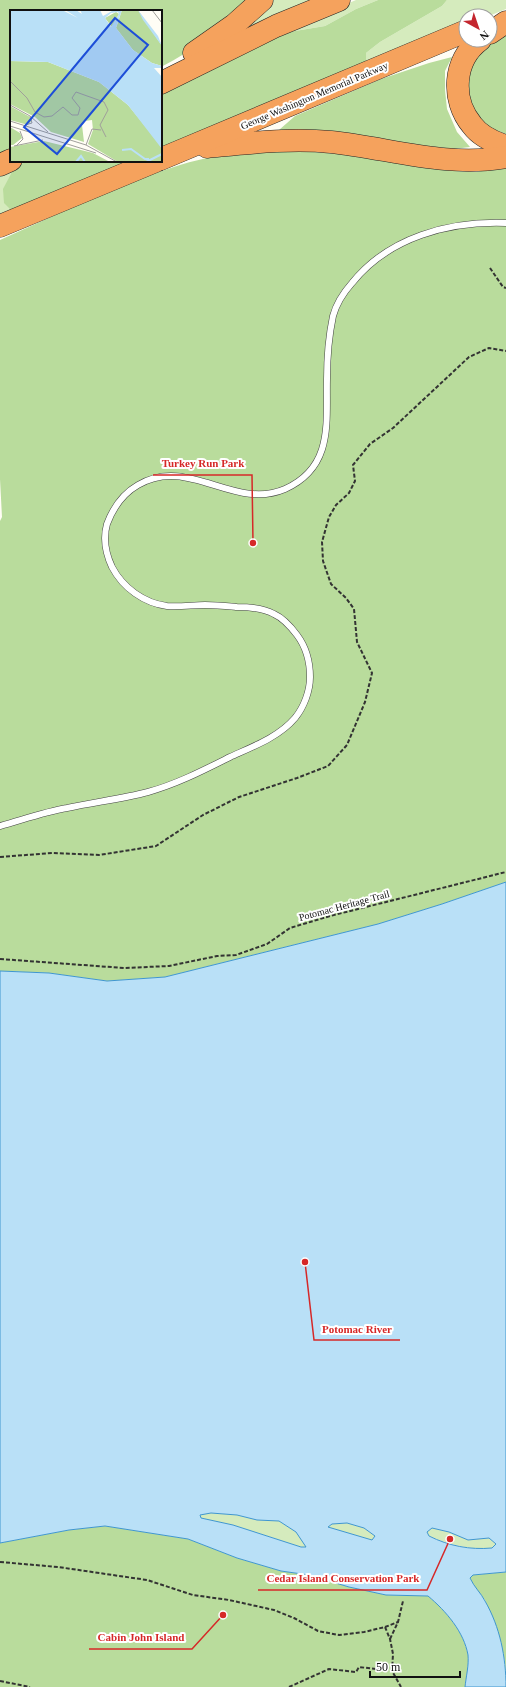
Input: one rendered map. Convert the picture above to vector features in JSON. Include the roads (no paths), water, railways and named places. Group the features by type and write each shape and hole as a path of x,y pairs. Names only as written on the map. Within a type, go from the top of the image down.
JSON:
{"highway":[{"path":"162,75 234,25 262,0"},
{"path":"162,82 276,26 339,0"},
{"name":"George Washington Memorial Parkway","path":"162,159 458,34"},
{"path":"472,48 462,63 458,76 457,90 459,103 464,115 472,126 482,135 506,146"},
{"path":"184,149 279,140 333,142 438,158 464,160 506,157"},
{"path":"0,165 10,160"},
{"path":"0,226 154,162"}],"lane":[{"path":"0,826 47,812 146,793 172,784 266,740 286,727 295,717 303,706 308,694 310,665 300,639 290,627 279,617 263,609 206,605 167,606 138,596 118,578 111,565 106,551 107,524 121,499 132,488 156,477 181,475 242,493 259,495 279,491 298,482 318,460 326,438 327,377 333,313 349,286 361,272 380,256 398,244 420,235 480,223 506,223"}],"water":[{"path":"506,882 506,1572 473,1575 470,1578 482,1595 495,1621 505,1665 506,1687 465,1687 468,1655 463,1638 448,1615 428,1596 386,1595 349,1587 309,1575 281,1571 237,1558 188,1539 105,1526 69,1530 0,1543 0,971 49,973 107,981 165,977 378,924","holes":["211,1513 237,1515 257,1520 279,1521 296,1532 306,1547 301,1547 233,1525 201,1518 200,1515","347,1523 364,1528 375,1536 372,1540 328,1527 332,1524","432,1528 449,1532 468,1540 489,1538 496,1544 492,1548 452,1545 429,1536 427,1532"]}],"place":[{"name":"Turkey Run Park","path":"253,543"},
{"name":"Potomac River","path":"305,1262"},
{"name":"Cedar Island Conservation Park","path":"450,1539"},
{"name":"Cabin John Island","path":"223,1615"}]}
